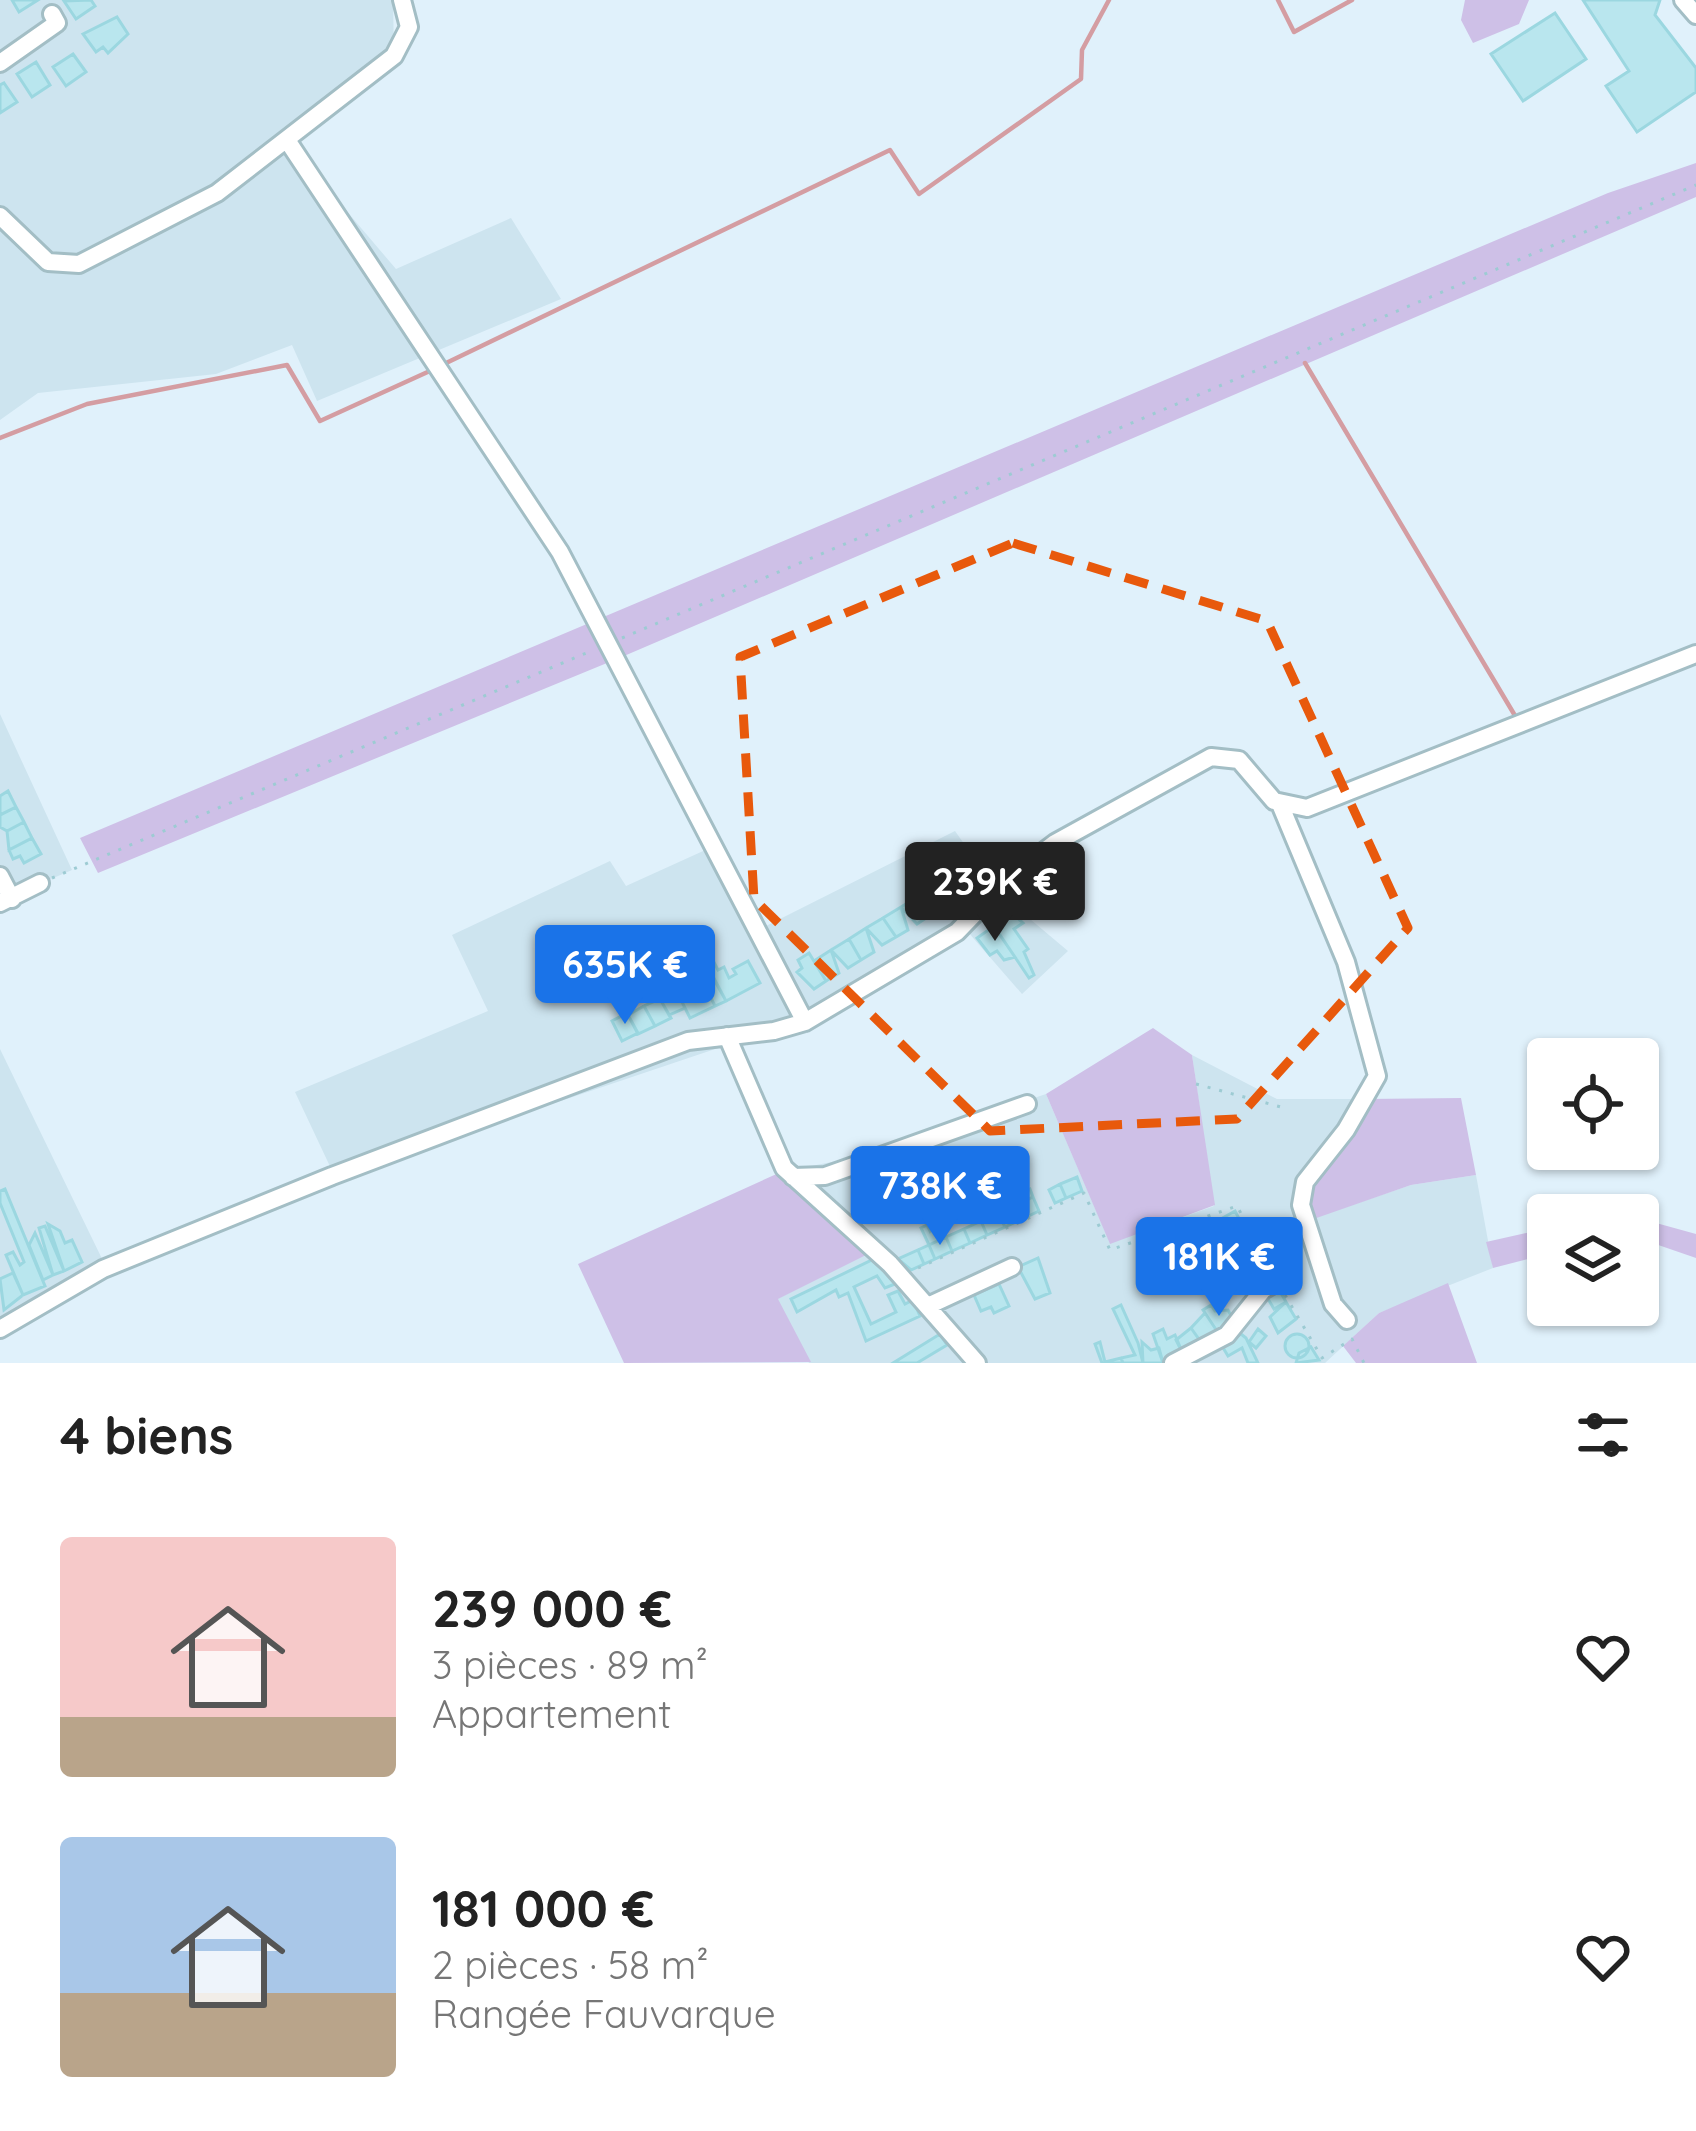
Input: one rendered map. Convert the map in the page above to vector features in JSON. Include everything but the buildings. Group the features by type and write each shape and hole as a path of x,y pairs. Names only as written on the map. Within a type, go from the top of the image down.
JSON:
{"street":[{"path":"0,215 48,262 79,264 218,193 374,75 407,41 402,0"},
{"path":"1683,0 1696,14"},
{"path":"0,63 57,23 52,14"},
{"path":"287,140 492,447 609,644 805,1022"},
{"path":"1280,805 1316,806 1696,654"},
{"path":"0,1329 93,1274 225,1218 677,1045 805,1022 957,932 1010,877 1055,844 1204,760 1225,755 1239,760 1280,805 1346,962 1377,1076 1346,1130 1305,1182 1301,1205 1333,1304 1350,1330"},
{"path":"0,876 6,901 40,883"},
{"path":"727,1036 770,1145 793,1178 905,1280 977,1363"},
{"path":"793,1178 825,1176 1027,1104"},
{"path":"929,1305 1012,1267"},
{"path":"1173,1363 1227,1335 1263,1290 1278,1282"}],"path":[{"path":"40,883 1696,185"},
{"path":"1196,1084 1281,1107"},
{"path":"905,1280 920,1268 1084,1193 1110,1250 1237,1206 1322,1358 1350,1330 1364,1363"}],"highlighted area":[{"path":"1013,543 1267,621 1408,928 1237,1119 990,1131 754,899 740,657"}],"shaded area":[{"path":"0,0 393,0 394,56 287,141 396,269 511,218 561,299 317,401 292,345 216,374 38,393 0,420"},
{"path":"1465,0 1529,0 1519,24 1473,43 1461,20"},
{"path":"1696,163 1696,197 624,656 98,873 80,838 1608,193"},
{"path":"0,714 72,870 0,901"},
{"path":"955,831 999,893 1068,951 1022,994 968,932 882,989 802,1030 730,1044 335,1177 295,1092 488,1011 452,935 610,861 626,886 712,847 756,931"},
{"path":"1153,1028 1192,1055 1215,1205 1110,1244 1046,1094"},
{"path":"0,1049 106,1267 0,1322"},
{"path":"1192,1055 1277,1099 1365,1099 1305,1221 1411,1185 1476,1175 1493,1268 1379,1313 1325,1363 809,1363 777,1299 871,1251 781,1172 852,1158 1046,1094 1110,1243 1214,1206"},
{"path":"1461,1098 1476,1175 1411,1185 1305,1222 1305,1182 1365,1099"},
{"path":"781,1172 872,1252 778,1299 811,1362 624,1363 578,1264"},
{"path":"1659,1224 1696,1234 1696,1258 1659,1245"},
{"path":"1527,1233 1527,1259 1493,1268 1486,1242"},
{"path":"1448,1283 1477,1363 1356,1363 1343,1346 1379,1313"}],"waterway":[{"path":"442,365 890,150 919,194 1081,79 1082,50 1109,0"},
{"path":"1278,0 1294,32 1352,0"},
{"path":"1305,363 1517,719"},
{"path":"0,438 87,404 287,365 320,421 432,370"}]}
